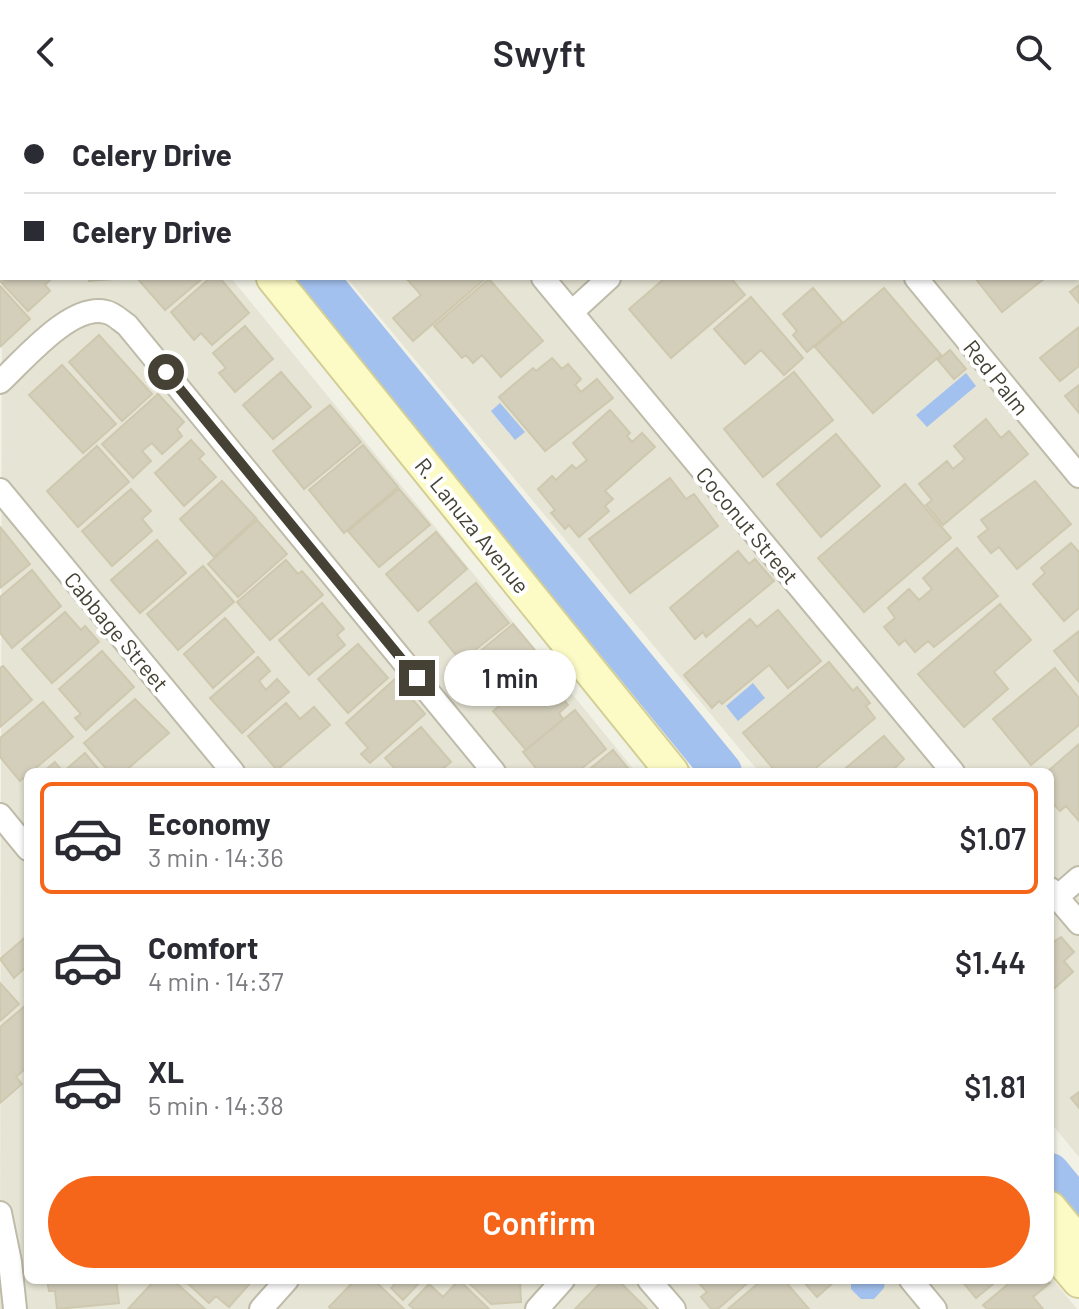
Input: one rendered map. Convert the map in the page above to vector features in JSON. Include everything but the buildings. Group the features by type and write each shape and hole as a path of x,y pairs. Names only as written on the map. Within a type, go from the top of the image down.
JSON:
{"main road":[{"name":"R. Lanuza Avenue","path":"275,280 669,768"},
{"path":"1054,1213 1079,1243"},
{"path":"1054,1252 1079,1281"}],"street":[{"name":"Coconut Street","path":"545,280 950,768"},
{"path":"572,312 607,280"},
{"name":"Red Palm","path":"918,280 1079,476"},
{"path":"0,382 63,324 85,312 108,312 127,325 491,768"},
{"name":"Cabbage Street","path":"0,490 230,768"},
{"path":"0,815 24,844"},
{"path":"1054,892 1079,878"},
{"path":"1054,894 1079,923"},
{"path":"0,1213 15,1309"},
{"path":"261,1309 283,1284"},
{"path":"537,1309 559,1284"},
{"path":"652,1284 674,1309"},
{"path":"914,1284 935,1309"}],"shaded area":[{"path":"2,280 233,280 633,768 24,768 24,1284 1054,1284 1054,1281 1077,1309 0,1309"},
{"path":"349,280 1079,280 1079,1157 1054,1127 1054,768 756,768"}],"water":[{"path":"966,373 976,386 927,427 916,415"},
{"path":"500,403 525,432 515,440 491,411"},
{"path":"753,683 765,698 738,721 726,706"},
{"path":"851,1284 884,1284 874,1299 861,1299 851,1289"}],"waterway":[{"path":"320,280 719,768"},
{"path":"1054,1178 1079,1208"}],"route":[{"path":"166,372 417,678"}]}
